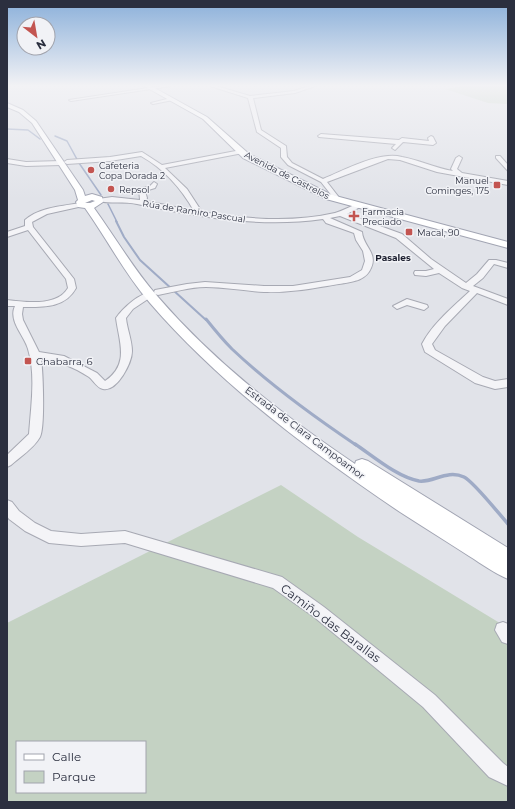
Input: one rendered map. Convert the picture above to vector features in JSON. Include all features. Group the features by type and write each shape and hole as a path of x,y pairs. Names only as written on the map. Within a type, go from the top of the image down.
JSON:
{"main road":[{"name":"Estrada de Clara Campoamor","path":"41,124 67,162 79,190 90,202 130,256 208,355 287,422 388,495 508,570"},
{"name":"Avenida de Castrelos","path":"211,124 241,152 290,178 338,200 508,245"},
{"name":"Estrada de Clara Campoamor","path":"159,292 184,320 216,351 257,387 295,416 370,471 508,558"}],"street":[{"path":"256,124 260,133 284,147 283,155 287,161 323,181 338,200"},
{"path":"321,136 433,143 430,138"},
{"path":"390,157 398,142"},
{"path":"159,167 241,152"},
{"path":"7,161 26,164 67,162 110,159 141,154 159,167 190,196 200,214"},
{"path":"323,181 376,160 390,157 401,158 434,169 508,183"},
{"path":"498,157 508,169"},
{"path":"460,158 454,169 461,174"},
{"path":"142,203 144,198 141,190 153,187 154,184"},
{"name":"Rúa de Ramiro Pascual","path":"29,228 28,222 38,215 90,202 121,200 200,214 269,221 325,217 341,214 358,206"},
{"path":"341,214 399,236 439,270 465,286 508,302"},
{"path":"325,217 329,221 358,232 377,227"},
{"path":"7,235 29,228 70,279 72,288 66,297 55,302 20,304 7,303"},
{"path":"34,355 60,358 93,375 104,386 110,384 122,368 128,354 128,347 121,318 130,307 159,292 197,285 265,289 298,288 332,283 358,277 365,272 369,252 358,235 358,232"},
{"path":"465,286 471,284 483,274 492,262 508,266"},
{"path":"418,273 426,274 439,270"},
{"path":"475,290 433,335 427,345 427,349 479,380 495,385 508,383"},
{"path":"397,306 407,302 424,307"},
{"path":"7,462 29,442 35,434 36,363 32,345 18,319 16,310 20,304"},
{"name":"Camiño das Barallas","path":"7,506 14,515 30,527 49,537 81,540 125,537 277,582 320,612 429,701 496,770 508,777"}],"green space":[{"path":"281,485 358,537 508,628 508,802 7,802 7,623"}],"waterway":[{"path":"7,129 28,130 40,139"},
{"path":"55,136 67,141 79,163 101,195"},
{"path":"108,204 117,222"},
{"path":"116,221 124,237 140,260 206,320"},
{"path":"206,319 232,349 261,375 356,445"},
{"path":"355,444 394,471 411,479 424,481 446,475 458,475 464,477 480,491 508,524"}],"place":[{"name":"Cafeteria Copa Dorada 2","path":"91,170"},
{"name":"Manuel Cominges, 175","path":"497,185"},
{"name":"Repsol","path":"111,189"},
{"name":"Farmacia Preciado","path":"354,216"},
{"name":"Macal, 90","path":"409,232"},
{"name":"Chabarra, 6","path":"28,361"}],"district":[{"name":"Pasales","path":"393,257"}]}
